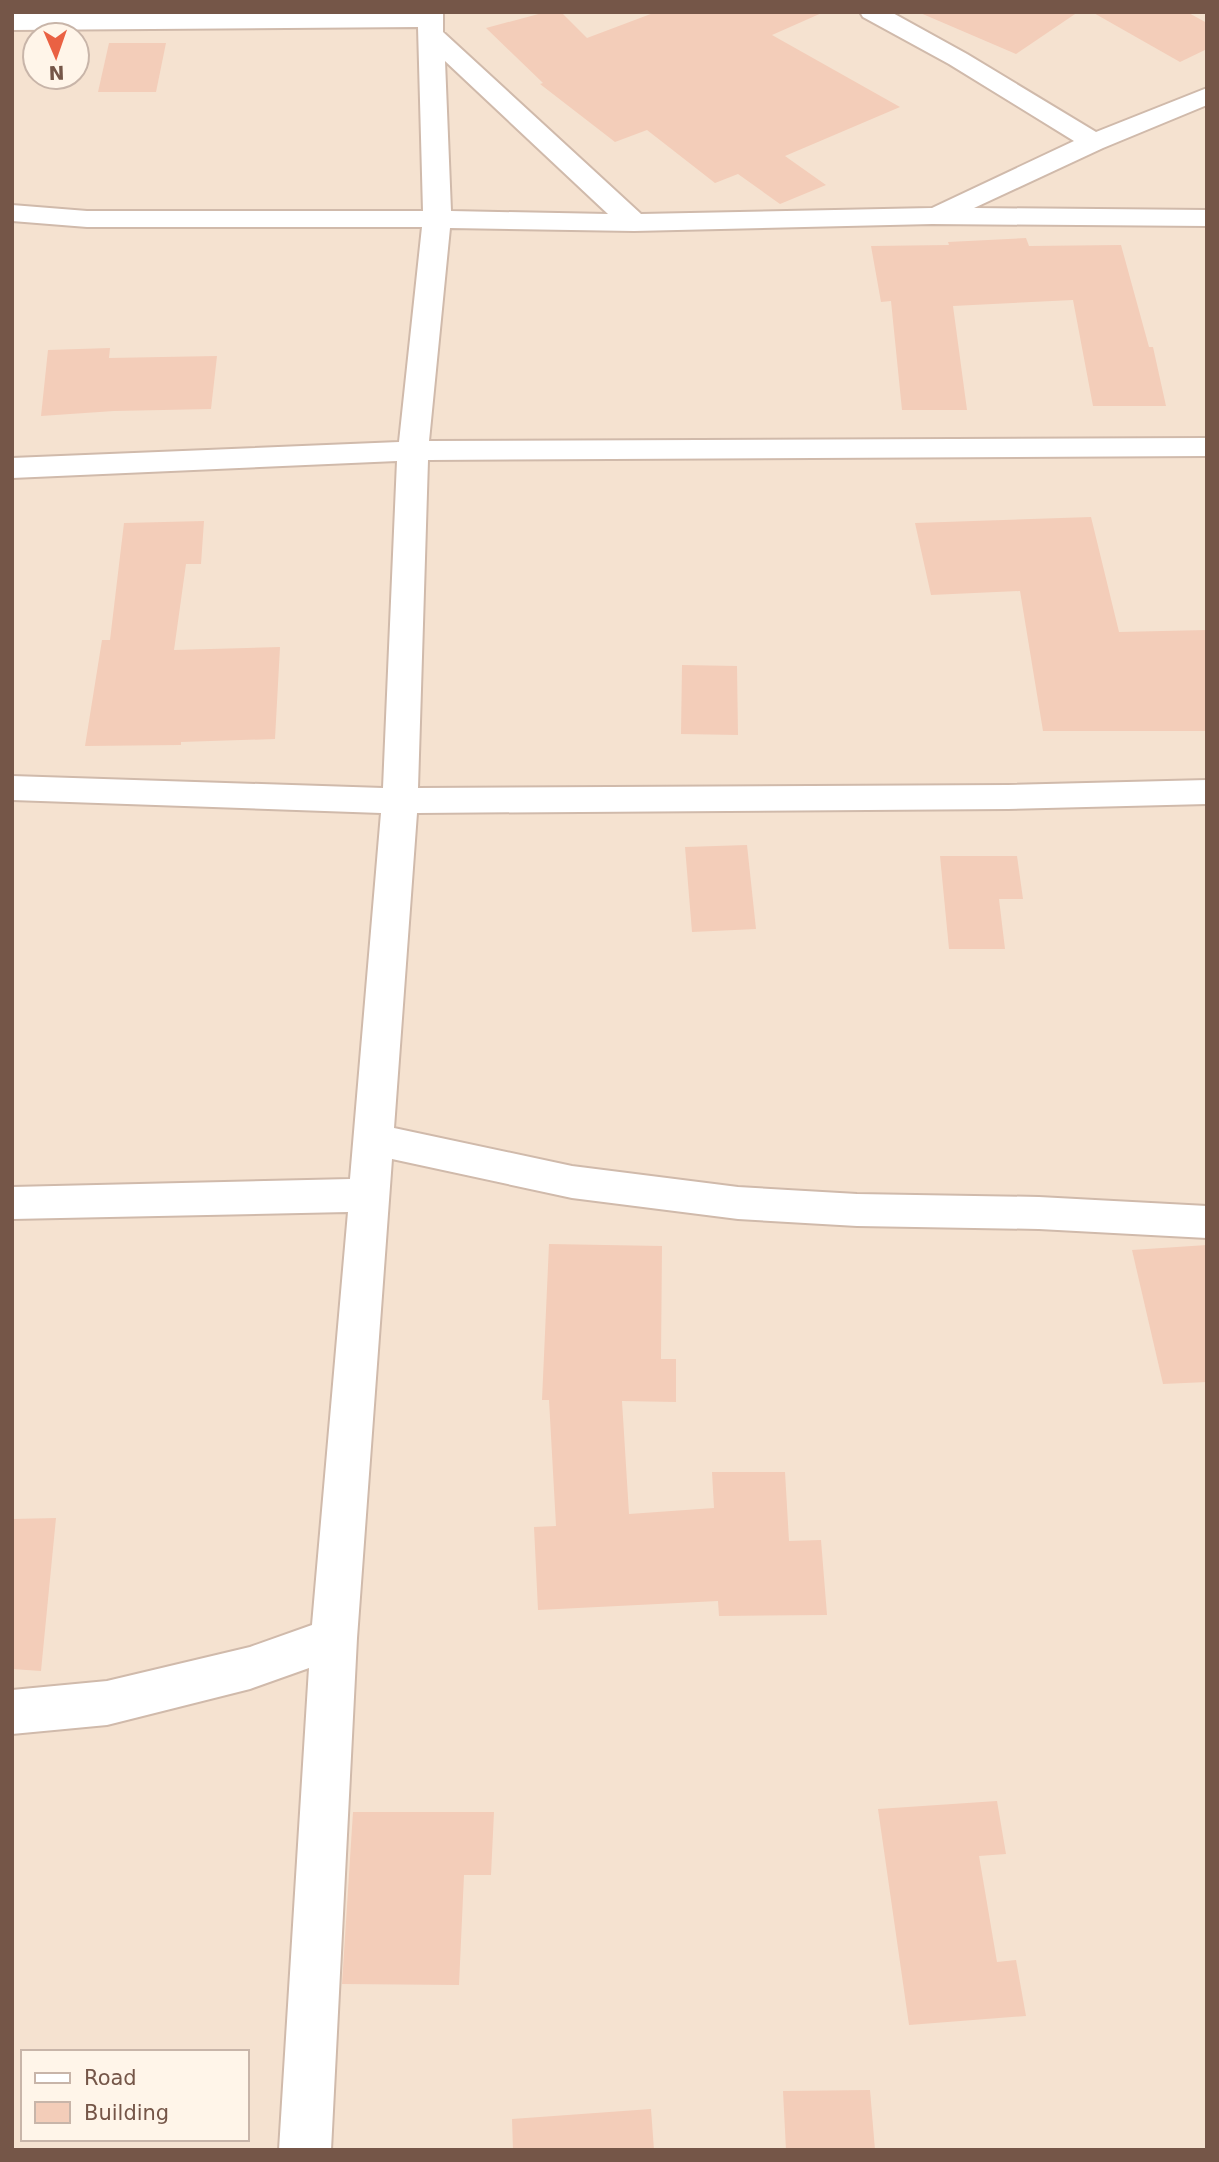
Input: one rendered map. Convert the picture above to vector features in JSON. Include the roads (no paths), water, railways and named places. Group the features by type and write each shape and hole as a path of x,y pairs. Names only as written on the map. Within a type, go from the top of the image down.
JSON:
{"street":[{"path":"872,12 958,58 1094,142"},
{"path":"12,22 430,22 634,223"},
{"path":"305,2150 334,1638 400,802 413,451 437,219 430,22"},
{"path":"932,216 1094,142 1207,96"},
{"path":"12,213 87,219 437,219 634,223 932,216 1207,218"},
{"path":"12,468 413,451 1207,447"},
{"path":"12,789 105,789 400,802 1008,797 1207,792"},
{"path":"373,1139 572,1182 738,1203 857,1210 1039,1213 1207,1222"},
{"path":"12,1203 369,1195"},
{"path":"12,1712 107,1703 250,1668 334,1638"}]}
